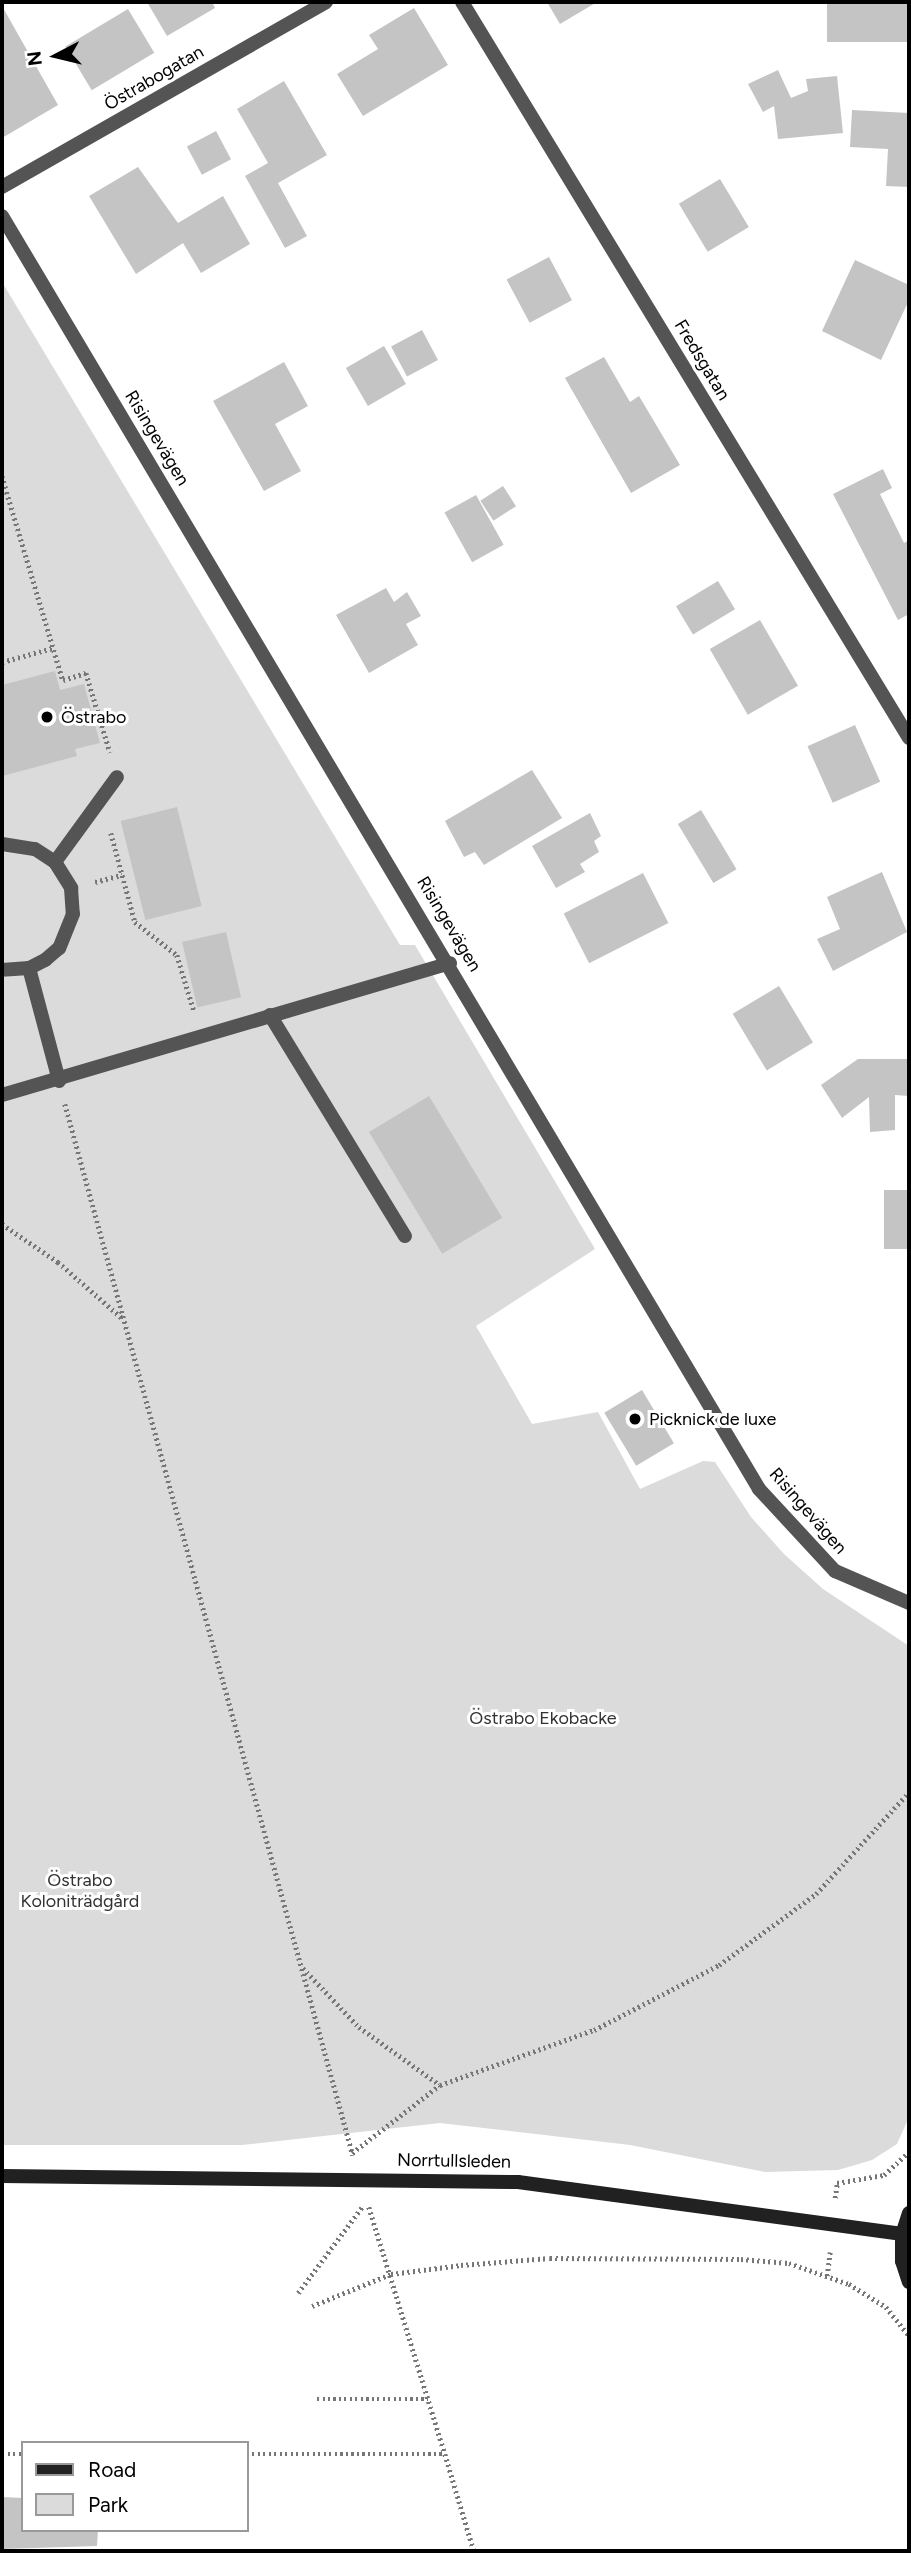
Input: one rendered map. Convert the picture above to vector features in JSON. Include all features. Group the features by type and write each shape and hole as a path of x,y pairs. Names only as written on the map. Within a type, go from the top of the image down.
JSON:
{"main road":[{"name":"Norrtullsleden","path":"2,2176 518,2182 902,2234"},
{"path":"909,2213 902,2234 902,2261 909,2282"}],"street":[{"name":"Östrabogatan","path":"2,187 326,2"},
{"name":"Fredsgatan","path":"462,2 909,738"},
{"name":"Risingevägen","path":"2,216 450,963 760,1489 835,1571 909,1603"},
{"path":"55,862 117,777"},
{"path":"2,844 36,849 55,862 71,888 70,927 59,948 29,968 2,970"},
{"path":"2,1095 59,1081 270,1015 450,963"},
{"path":"29,968 59,1081"},
{"path":"270,1015 405,1236"}],"path":[{"path":"2,476 63,680 86,673 117,777"},
{"path":"2,662 53,648"},
{"path":"102,798 135,922 177,955 201,1036"},
{"path":"59,1081 360,2179"},
{"path":"2,1224 58,1262 123,1319"},
{"path":"352,2153 440,2085 594,2030 719,1965 816,1894 909,1791"},
{"path":"301,1966 359,2027 440,2085"},
{"path":"298,2293 367,2200 474,2551"},
{"path":"312,2306 391,2274 563,2258 789,2263 849,2284 886,2307 909,2335"},
{"path":"317,2399 428,2399"},
{"path":"2,2454 21,2454"},
{"path":"248,2454 445,2454"}],"green space":[{"path":"2,282 400,945 415,945 595,1249 476,1326 532,1424 598,1412 640,1489 703,1461 715,1462 751,1517 784,1554 823,1589 909,1646 909,2117 897,2144 872,2160 838,2170 765,2172 630,2145 440,2123 242,2145 2,2145"}],"building":[{"path":"147,2 212,2 215,8 167,36"},
{"path":"547,2 597,2 560,24"},
{"path":"827,2 909,2 909,42 827,42"},
{"path":"2,6 58,105 2,138"},
{"path":"414,8 448,65 363,116 337,74 378,49 369,35"},
{"path":"128,9 154,53 92,90 65,47"},
{"path":"778,70 791,98 808,91 806,79 837,76 843,133 778,139 774,106 763,112 748,84"},
{"path":"284,81 327,155 278,183 307,236 285,248 245,176 268,163 237,109"},
{"path":"852,110 909,113 909,187 886,186 888,149 850,147"},
{"path":"216,131 231,159 202,175 187,146"},
{"path":"138,167 178,223 223,196 250,244 201,273 183,243 136,274 89,196"},
{"path":"720,179 749,227 708,252 679,204"},
{"path":"549,257 572,300 530,323 507,280"},
{"path":"855,260 909,285 909,300 881,360 822,331"},
{"path":"422,330 438,360 407,376 391,346"},
{"path":"384,346 406,384 368,406 346,368"},
{"path":"604,357 630,402 639,396 680,465 631,493 565,378"},
{"path":"284,362 308,406 275,424 301,471 264,491 213,401"},
{"path":"883,469 892,488 880,494 904,543 909,540 909,614 898,620 833,494"},
{"path":"503,486 516,506 493,521 480,501"},
{"path":"476,495 504,545 472,562 445,512"},
{"path":"718,581 735,609 693,635 676,606"},
{"path":"386,588 394,602 407,592 421,616 406,624 418,645 369,673 336,615"},
{"path":"760,620 798,686 748,715 710,649"},
{"name":"Östrabo","path":"55,671 60,690 84,684 100,743 75,749 77,756 2,776 2,685"},
{"path":"855,725 880,782 833,803 807,746"},
{"path":"532,770 562,818 484,865 475,852 464,857 445,821"},
{"path":"177,807 202,906 145,920 121,821"},
{"path":"701,810 737,869 713,883 678,824"},
{"path":"590,813 601,836 594,841 599,852 580,864 585,872 556,888 532,846"},
{"path":"882,872 907,932 833,971 817,939 840,929 827,897"},
{"path":"643,873 668,923 589,963 564,913"},
{"path":"226,932 241,997 197,1007 182,942"},
{"path":"779,986 813,1043 767,1070 733,1014"},
{"path":"858,1059 909,1059 909,1096 895,1095 895,1130 870,1132 869,1097 842,1118 821,1085"},
{"path":"429,1096 502,1218 442,1254 369,1132"},
{"path":"884,1190 909,1190 909,1249 884,1249"},
{"path":"642,1390 674,1443 636,1466 604,1413"},
{"path":"2,2497 21,2498 21,2532 98,2532 97,2546 2,2549"}],"place":[{"name":"Östrabo","path":"47,717"},
{"name":"Picknick de luxe","path":"635,1419"}],"park label":[{"name":"Östrabo Ekobacke","path":"543,1718"},
{"name":"Östrabo Koloniträdgård","path":"80,1891"}]}
